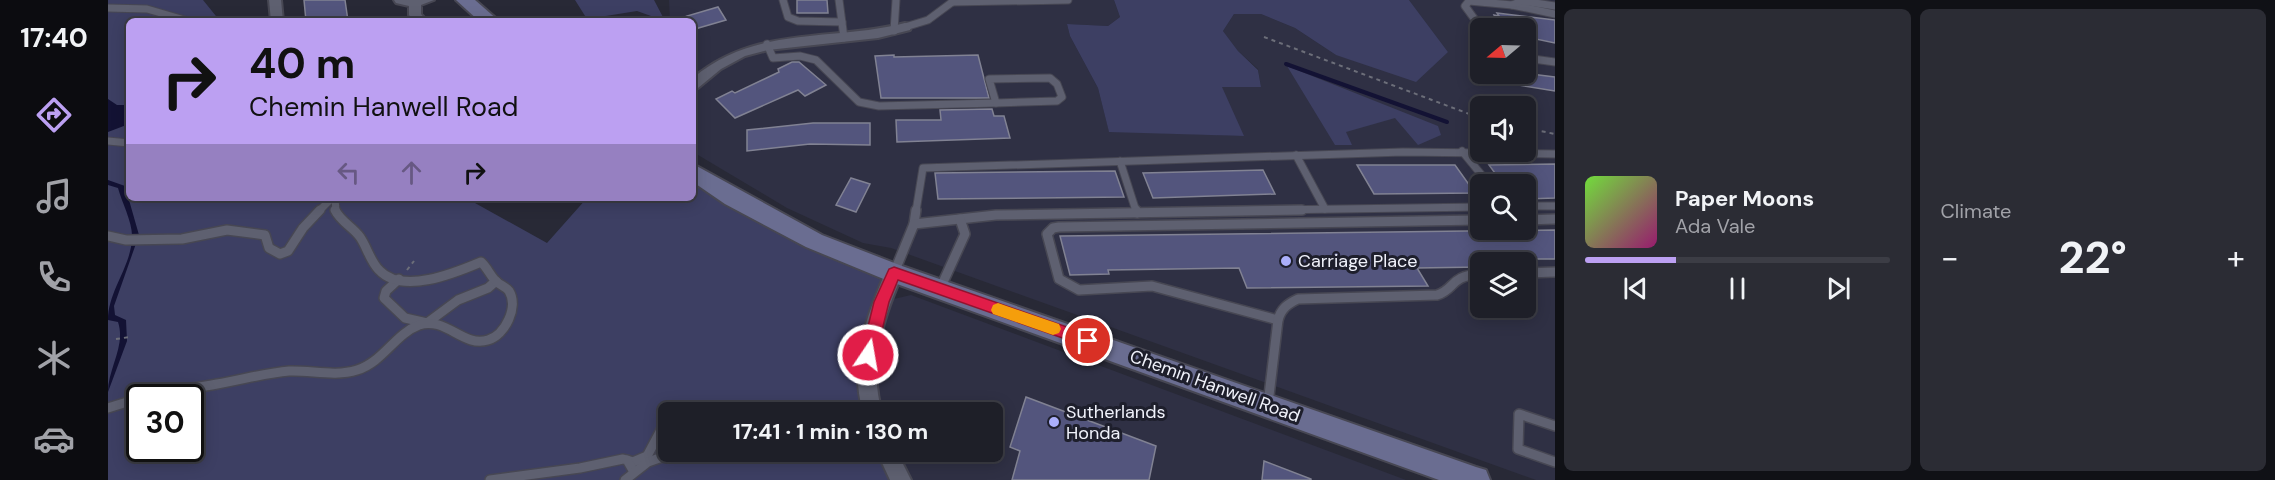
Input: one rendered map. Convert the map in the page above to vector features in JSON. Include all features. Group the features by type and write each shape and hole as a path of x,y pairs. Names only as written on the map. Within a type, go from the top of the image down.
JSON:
{"main road":[{"path":"465,0 486,18"},
{"name":"Chemin Hanwell Road","path":"696,174 733,198 814,241 894,273 1476,480"}],"street":[{"path":"275,0 277,18"},
{"path":"400,0 421,2 415,15 418,18"},
{"path":"696,82 711,68 738,53 767,44 880,36 899,29"},
{"path":"868,402 866,372 871,338 881,302 894,273"},
{"path":"892,462 901,480"}],"lane":[{"path":"783,0 788,17 798,21 842,22"},
{"path":"839,0 844,38"},
{"path":"896,0 899,29 928,20 953,1 1068,0"},
{"path":"1474,18 1465,6 1466,3 1474,1 1512,5 1555,14"},
{"path":"1512,5 1522,1 1555,6"},
{"path":"108,8 147,9 178,18"},
{"path":"767,44 773,58 800,56 816,60 859,102 879,106 996,103 1057,101 1062,97 1057,84 1050,78 989,79 996,103"},
{"path":"1536,59 1555,62"},
{"path":"108,141 126,143"},
{"path":"1462,151 1481,174"},
{"path":"894,273 915,224 923,168 1462,151 1555,153"},
{"path":"1296,155 1325,209"},
{"path":"1120,161 1137,213"},
{"path":"108,236 126,240 189,238 227,230 246,234 259,232 265,235 272,251 284,253 303,228 330,201"},
{"path":"333,201 337,216 358,234 379,271 385,276 399,279 434,279 451,275 482,262 489,268 496,280 507,288 511,296 510,316 501,332 494,337 473,340 450,327 405,318 384,298 386,291 399,279"},
{"path":"1536,206 1555,206"},
{"path":"915,224 996,215 1470,207"},
{"path":"940,289 965,234 960,219"},
{"path":"1536,220 1555,219"},
{"path":"1278,321 1152,286 1079,290 1071,287 1059,279 1047,234 1053,228 1059,227 1470,220"},
{"path":"1536,273 1555,272"},
{"path":"1268,405 1278,321 1287,303 1298,299 1437,295 1444,293 1453,279 1470,275"},
{"path":"204,386 278,372 358,370 377,360 401,338 437,318 458,300 488,288 496,280"},
{"path":"401,338 406,330 405,318"},
{"path":"108,408 126,402"},
{"path":"1555,426 1519,414 1518,449 1555,462"},
{"path":"490,480 580,468 623,459 633,462 647,456 658,435"},
{"path":"625,480 648,462 658,459"},
{"path":"627,460 634,472"}],"path":[{"path":"1264,37 1470,114"},
{"path":"1536,130 1555,134"},
{"path":"116,339 130,337"}],"shaded area":[{"path":"108,0 203,0 218,18 126,18 126,201 471,201 547,243 584,201 696,201 696,174 894,273 881,302 868,402 658,402 658,462 892,462 901,480 108,480"},
{"path":"575,0 654,0 663,18 637,11 586,18"},
{"path":"669,0 1114,0 1120,17 1108,26 1067,24 1070,36 1098,88 1109,131 1243,136 1221,87 1261,87 1258,69 1238,51 1223,31 1234,14 1261,14 1295,28 1336,55 1448,52 1409,0 1555,0 1555,480 1536,480 891,248 863,243 787,208 696,154 696,18 670,18"},
{"path":"1114,0 1409,0 1448,52 1416,82 1336,55 1295,28 1261,14 1234,14 1223,31 1238,51 1258,70 1261,87 1222,87 1244,136 1109,132 1098,88 1070,36 1067,24 1108,26 1120,17"},
{"path":"1287,66 1438,126 1441,135 1418,145 1395,118 1346,132 1352,145 1335,145"},
{"path":"108,99 117,105 126,105 126,125 108,132"},
{"path":"108,180 125,186 126,201 129,201 139,235 114,306 115,315 126,320 127,341 108,392 120,340 118,322 108,320 109,309 131,249 132,232 118,188 108,185"},
{"path":"911,295 1406,480 901,480 892,462 1003,462 1003,402 868,402 881,302"}],"building":[{"path":"304,0 345,0 348,18 306,18"},
{"path":"797,0 827,0 828,13 797,13"},
{"path":"718,7 726,20 696,29 696,18 687,16"},
{"path":"1497,13 1555,20 1555,43 1536,39 1536,18 1495,18 1494,15 1499,16"},
{"path":"894,55 894,57 978,55 989,98 881,98 875,56"},
{"path":"792,62 799,62 826,85 805,96 798,90 735,118 716,99 732,91 735,93 779,72 778,69"},
{"path":"1536,75 1555,77 1555,91 1512,84 1536,84"},
{"path":"992,109 994,116 1004,116 1010,138 897,142 896,120 941,120 940,110"},
{"path":"813,123 870,123 870,145 810,144 747,151 747,130"},
{"path":"1555,164 1555,198 1536,199 1536,174 1496,174 1489,165"},
{"path":"1357,165 1455,165 1470,186 1470,193 1374,194"},
{"path":"1263,170 1275,194 1153,198 1143,173"},
{"path":"1115,171 1124,197 938,199 935,173"},
{"path":"851,178 870,184 856,212 836,205"},
{"name":"Carriage Place","path":"1536,230 1555,230 1555,259 1536,259 1536,252 1470,252 1470,267 1417,268 1428,286 1247,288 1239,268 1108,270 1109,274 1070,275 1060,236 1470,231 1470,240 1536,240"},
{"name":"Sutherlands Honda","path":"1026,397 1156,446 1149,480 1012,480 1020,451 1010,447"},
{"path":"1264,461 1311,479 1311,480 1262,480"}],"waterway":[{"path":"1286,64 1447,122"}],"slow traffic":[{"path":"998,310 1053,329"}],"place":[{"name":"Carriage Place","path":"1286,261"},
{"name":"Sutherlands Honda","path":"1054,422"}],"route":[{"path":"868,355 881,302 894,273 1088,341"}]}
